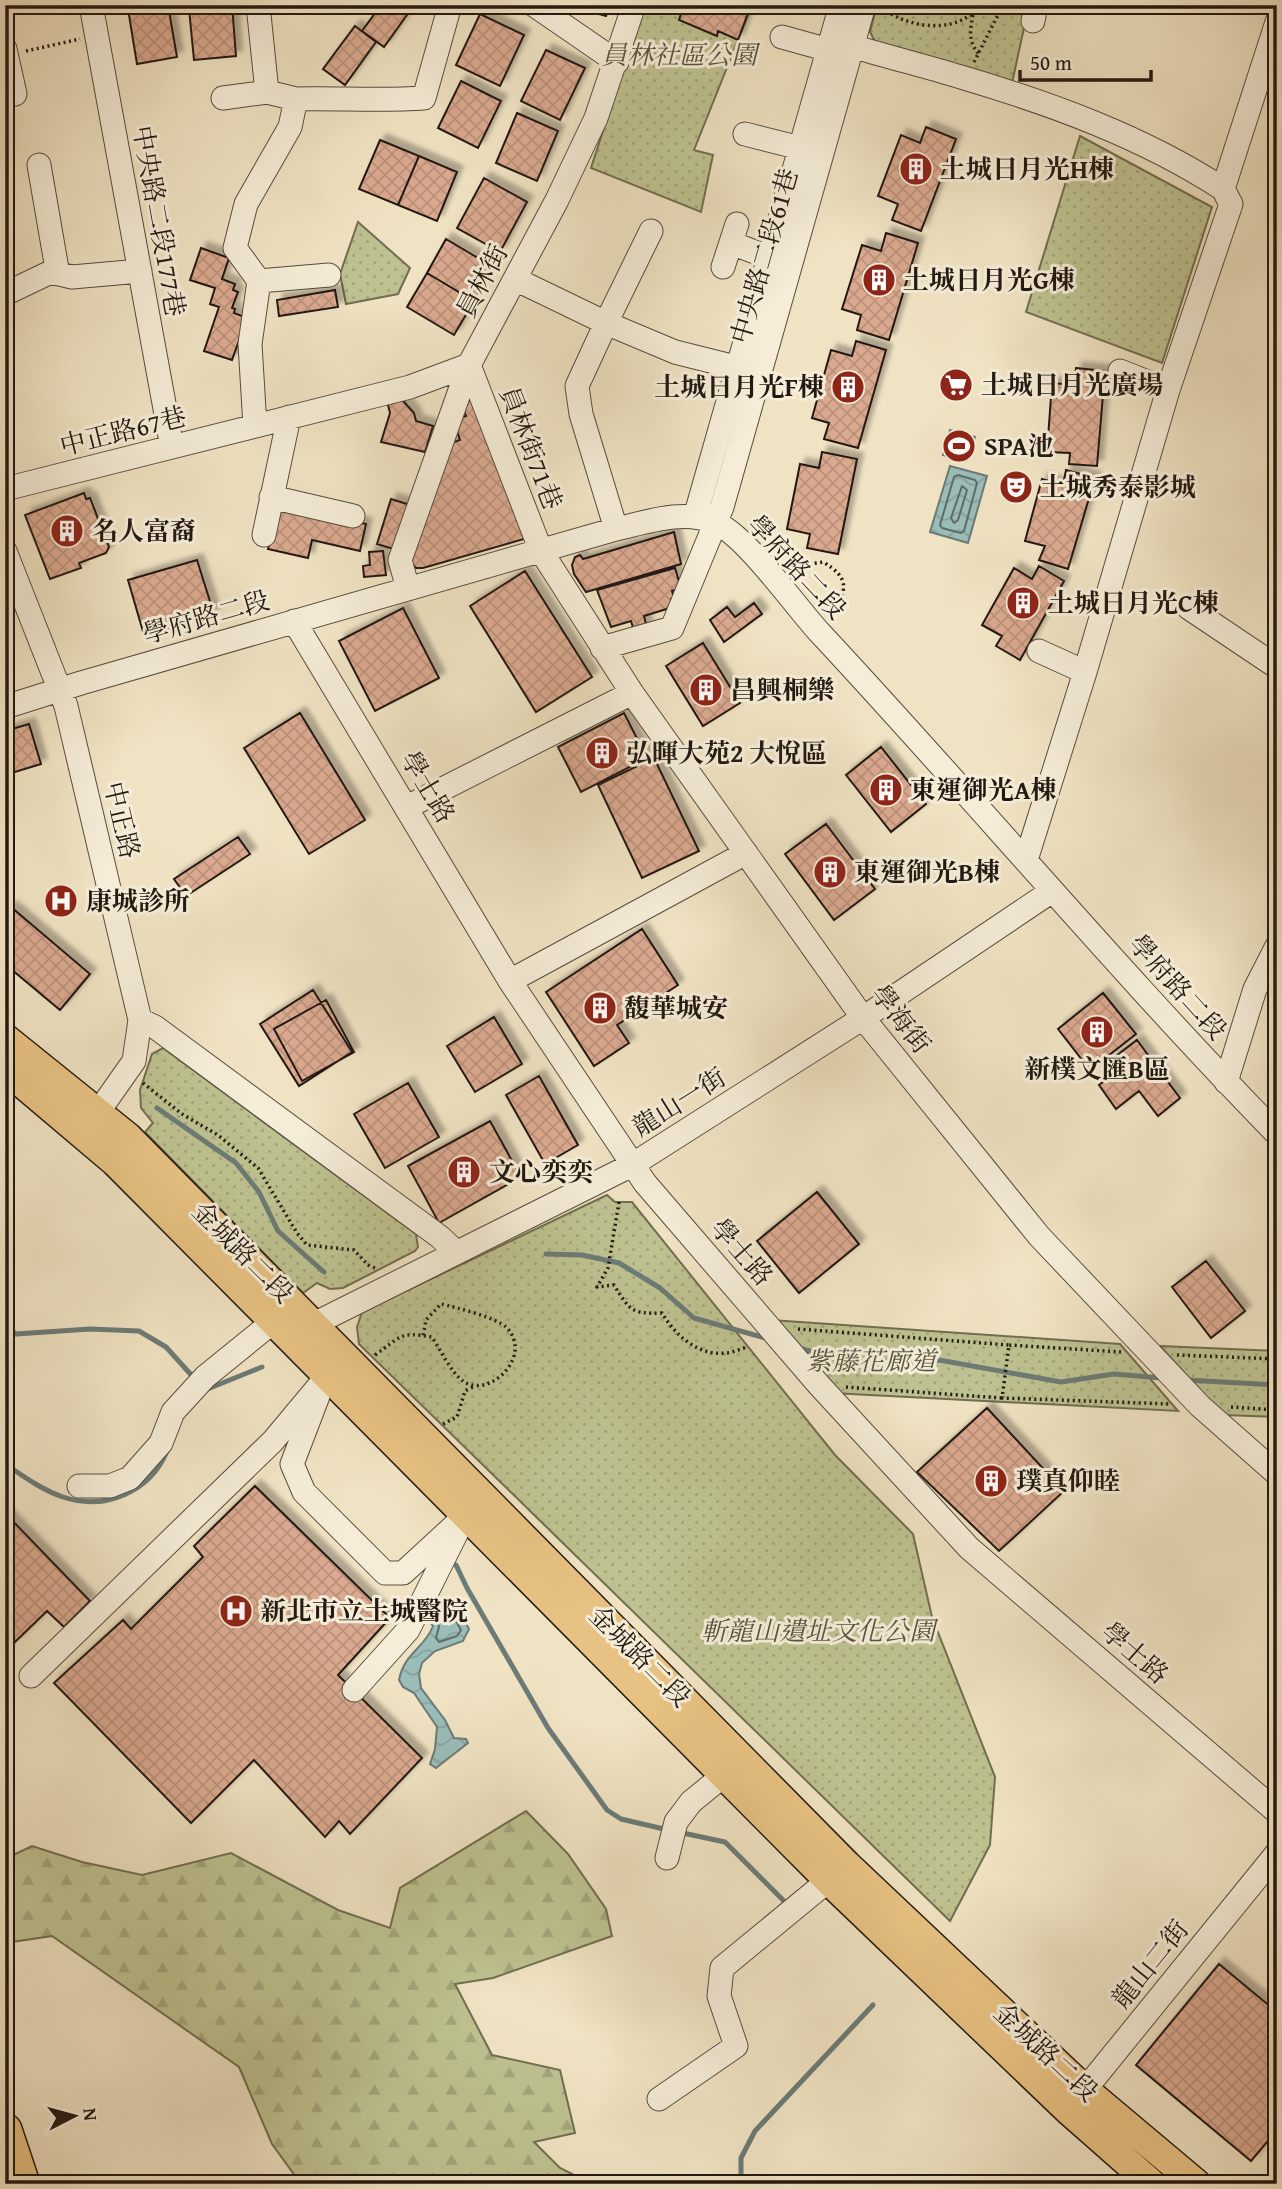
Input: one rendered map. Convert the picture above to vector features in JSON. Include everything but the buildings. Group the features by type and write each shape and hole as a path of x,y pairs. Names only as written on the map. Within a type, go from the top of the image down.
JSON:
{"highway":[{"path":"5,2130 23,2184"}],"main road":[{"name":"金城路二段","path":"5,1038 128,1137 314,1324 466,1515 724,1775 838,1873"},
{"name":"金城路二段","path":"5,1069 115,1162 274,1321 346,1364 838,1873 1076,2100 1152,2184"},
{"name":"金城路二段","path":"1076,2100 1197,2184"}],"street":[{"name":"中央路二段177巷","path":"91,5 172,447"},
{"path":"258,5 267,92"},
{"path":"223,98 267,92 296,99 353,97 393,100 424,97 450,5"},
{"path":"534,5 617,62"},
{"name":"員林街","path":"408,589 400,560 470,365 557,200 596,118 634,5"},
{"path":"841,5 843,50"},
{"name":"中央路二段61巷","path":"602,648 672,628 705,520 722,507 749,371 811,151 843,50 864,5"},
{"path":"1223,189 1277,22"},
{"path":"782,37 961,77 1100,124 1205,177 1223,189 1231,204 1168,390 1085,672 1026,860"},
{"path":"6,53 15,94"},
{"path":"255,426 250,344 259,281 235,248 246,204 290,127 296,99"},
{"path":"746,134 811,151"},
{"path":"5,293 57,269 38,165"},
{"path":"616,530 581,414 577,386 651,231"},
{"path":"723,267 734,234 780,262"},
{"path":"51,272 72,277 139,271"},
{"path":"259,281 329,275"},
{"path":"515,279 606,323 675,352 749,371"},
{"name":"中正路67巷","path":"5,489 410,387 470,365"},
{"name":"員林街71巷","path":"470,365 541,551"},
{"path":"1120,371 1168,390"},
{"path":"264,535 289,417"},
{"path":"271,497 353,516"},
{"name":"學府路二段","path":"5,706 616,530 665,517 705,520 744,544 813,625 931,751 1052,891 1277,1134"},
{"name":"中正路","path":"5,551 66,706 140,1020 134,1061 100,1112 81,1134"},
{"name":"學海街","path":"541,551 632,693 863,1018 1039,1236 1200,1406 1277,1474"},
{"path":"1189,608 1277,667"},
{"name":"學士路","path":"294,621 510,981 632,1165 819,1385 969,1548 1277,1812"},
{"path":"1039,652 1085,672"},
{"path":"407,807 632,693"},
{"path":"510,981 746,853"},
{"name":"龍山一街","path":"314,1324 632,1165 863,1018 1052,891"},
{"path":"1226,1082 1255,989 1277,946"},
{"path":"140,1020 155,1027 440,1237 456,1252"},
{"path":"79,1486 110,1486 130,1478 161,1443 173,1412 205,1377 274,1321"},
{"path":"346,1364 292,1464 304,1492 385,1573 403,1573 466,1515"},
{"path":"31,1676 273,1441 346,1364"},
{"path":"354,1690 408,1630 466,1515"},
{"path":"667,1858 676,1822 691,1802 724,1775"},
{"name":"龍山二街","path":"1076,2100 1277,1853"},
{"path":"659,2099 736,2046 719,1996 722,1968 838,1873"}],"path":[{"path":"882,5 894,17 935,26 958,22 974,15"},
{"path":"979,54 971,39 974,15 981,5"},
{"path":"961,77 979,54 1003,5"},
{"path":"6,53 96,36"},
{"path":"796,574 810,564 823,562 838,571 844,584 843,598 831,614"},
{"path":"140,1080 182,1114 218,1135 258,1168 307,1245 354,1250 368,1265 380,1270"},
{"path":"619,1202 608,1268 597,1287 614,1285 628,1308 641,1313 662,1313 682,1339 706,1350 725,1354 747,1347"},
{"path":"423,1336 426,1320 441,1304 505,1325 515,1339 515,1355 510,1367 498,1380 465,1391 457,1417 445,1422 438,1433"},
{"path":"769,1327 1150,1354 1277,1359"},
{"path":"346,1364 396,1337 412,1334 432,1337 463,1381 475,1386"},
{"path":"1002,1398 1009,1345"},
{"path":"819,1385 1002,1398 1277,1409"}],"green space":[{"name":"員林社區公園","path":"644,5 752,5 694,150 713,155 701,212 591,168"},
{"path":"877,5 1029,5 1012,83 878,47 870,32"},
{"path":"1080,136 1212,207 1162,363 1026,312"},
{"path":"358,222 410,268 398,294 346,304 340,274"},
{"path":"163,1048 416,1234 418,1247 415,1251 343,1288 330,1289 317,1283 303,1293 145,1132 153,1123 141,1108 140,1090 152,1054"},
{"name":"斬龍山遺址文化公園","path":"607,1195 615,1202 632,1202 835,1455 913,1534 932,1617 995,1777 990,1845 950,1921 359,1344 357,1327 362,1312"},
{"name":"紫藤花廊道","path":"771,1320 1120,1344 1178,1411 832,1393"},
{"path":"1160,1346 1277,1351 1277,1417 1223,1415"},
{"path":"526,1811 568,1854 606,1909 612,1936 493,1978 455,1984 492,2055 560,2070 575,2133 534,2142 560,2168 592,2184 301,2184 272,2144 239,2067 52,1936 5,1943 5,1859 32,1846 82,1862 142,1875 231,1853 338,1910 390,1928 400,1888"}],"water":[{"name":"SPA池","path":"950,430 975,437 967,460 943,455"},
{"path":"950,466 987,476 968,543 930,532"},
{"path":"444,1598 452,1598 469,1629 463,1641 435,1651 422,1663 419,1674 421,1688 445,1720 454,1738 466,1739 468,1743 436,1768 430,1764 435,1749 437,1727 414,1693 403,1687 399,1680 405,1663 433,1626 429,1620 432,1610"}],"waterway":[{"path":"157,1108 236,1163 259,1192 278,1231 324,1272"},
{"path":"546,1254 582,1255 619,1263 660,1288 694,1318 769,1339"},
{"path":"5,1325 16,1334 90,1329 139,1331 166,1347 194,1378"},
{"path":"799,1348 849,1362 939,1360 1061,1382 1114,1374 1162,1378"},
{"path":"205,1390 262,1367"},
{"path":"1186,1380 1277,1385"},
{"path":"5,1464 55,1494 79,1501 95,1501 124,1495 138,1487 159,1465 167,1451"},
{"path":"456,1565 548,1728 607,1810 621,1819 668,1830"},
{"path":"678,1832 725,1842 788,1905"},
{"path":"741,2184 741,2158 755,2131 873,2005"}],"place":[{"name":"土城日月光H棟","path":"916,169"},
{"name":"土城日月光G棟","path":"879,280"},
{"name":"土城日月光廣場","path":"956,385"},
{"name":"土城日月光F棟","path":"848,387"},
{"name":"SPA池","path":"959,446"},
{"name":"土城秀泰影城","path":"1016,487"},
{"name":"名人富裔","path":"67,531"},
{"name":"土城日月光C棟","path":"1023,603"},
{"name":"昌興桐樂","path":"706,690"},
{"name":"弘暉大苑2 大悅區","path":"602,753"},
{"name":"東運御光A棟","path":"886,790"},
{"name":"東運御光B棟","path":"830,872"},
{"name":"康城診所","path":"61,901"},
{"name":"馥華城安","path":"600,1008"},
{"name":"新樸文匯B區","path":"1097,1032"},
{"name":"文心奕奕","path":"464,1172"},
{"name":"璞真仰睦","path":"991,1481"},
{"name":"新北市立土城醫院","path":"236,1611"}]}
